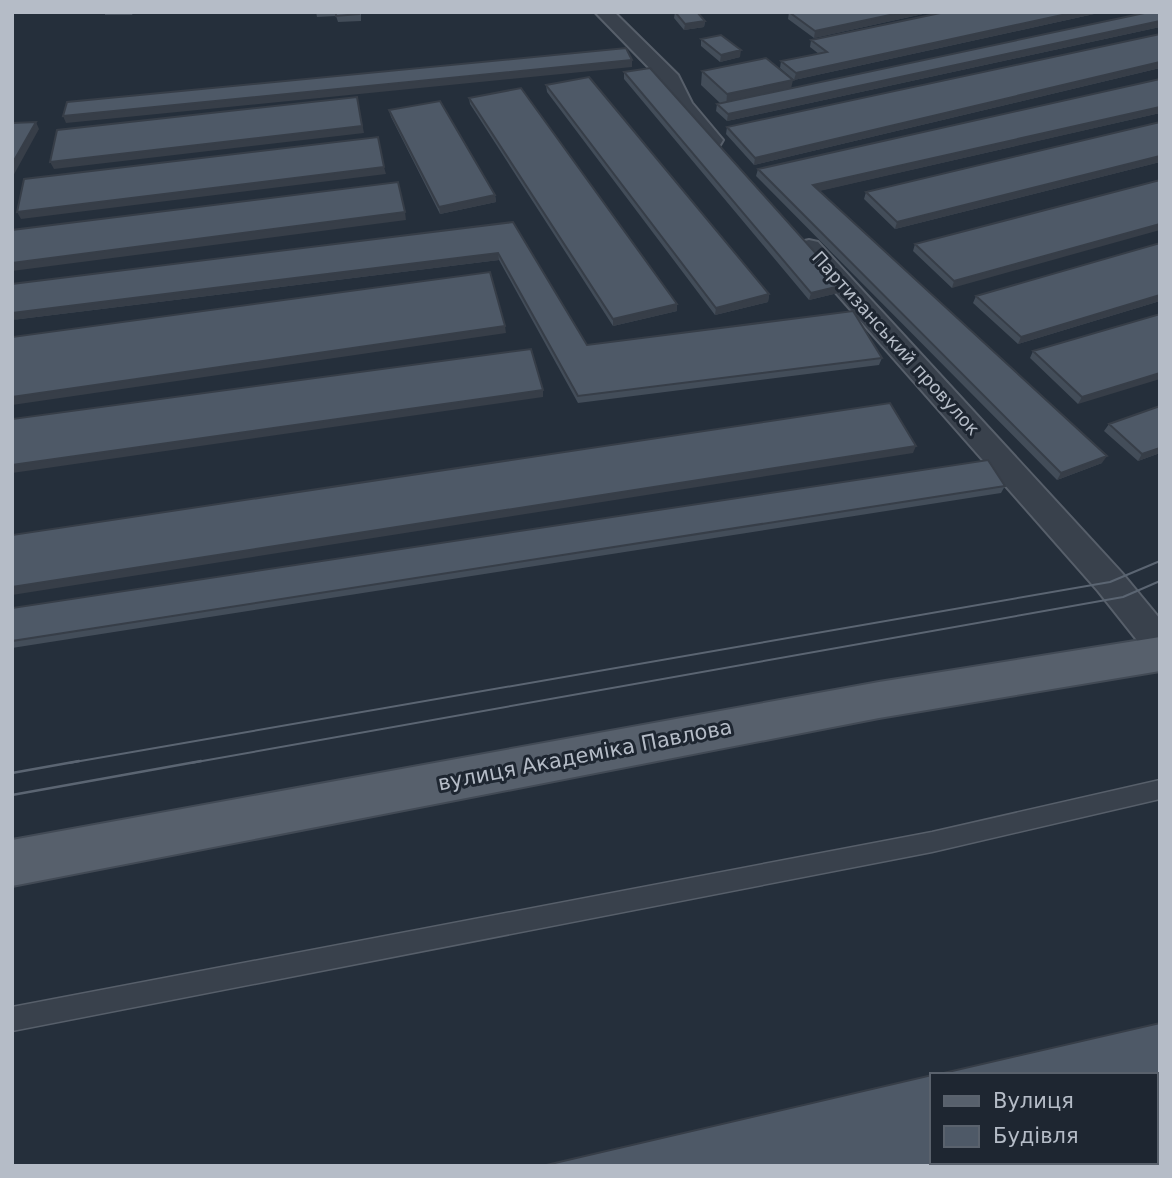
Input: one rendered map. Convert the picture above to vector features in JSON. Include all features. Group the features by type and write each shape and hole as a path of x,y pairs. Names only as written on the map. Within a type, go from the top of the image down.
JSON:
{"main road":[{"name":"вулиця Академіка Павлова","path":"12,863 879,700 1160,654"}],"street":[{"path":"604,12 671,79 683,105 724,154"},
{"name":"Партизанський провулок","path":"796,232 1101,572 1160,644"}],"lane":[{"path":"12,1019 932,842 1160,789"}],"building":[{"path":"336,12 360,12 336,16"},
{"path":"675,12 697,12 705,21 685,24"},
{"path":"789,12 904,12 815,31"},
{"path":"945,12 1076,12 796,73 781,61 827,52 811,40"},
{"path":"1149,12 1160,12 1160,21 728,114 717,104"},
{"path":"1160,34 1160,62 755,158 727,127"},
{"path":"721,35 741,50 721,55 701,39"},
{"path":"626,48 632,60 63,116 67,102"},
{"path":"766,58 793,80 727,94 702,71"},
{"path":"650,68 844,285 811,293 624,72"},
{"path":"589,77 769,294 716,308 546,85"},
{"path":"1160,79 1160,107 813,185 1107,456 1061,473 758,169"},
{"path":"521,88 677,304 613,319 469,98"},
{"path":"357,97 362,126 50,162 57,130"},
{"path":"440,101 495,195 439,207 389,110"},
{"path":"36,122 12,164 12,123"},
{"path":"1160,122 1160,156 897,222 866,192"},
{"path":"378,137 384,167 17,212 24,179"},
{"path":"1160,180 1160,224 954,281 915,244"},
{"path":"398,182 405,212 12,263 12,230"},
{"path":"513,222 587,345 853,311 882,358 578,396 498,253 12,313 12,284"},
{"path":"1160,243 1160,295 1021,337 976,296"},
{"path":"490,272 505,326 12,397 12,337"},
{"path":"1160,314 1160,373 1082,397 1033,351"},
{"path":"531,349 543,390 12,465 12,419"},
{"path":"890,403 916,446 12,587 12,535"},
{"path":"1160,406 1160,448 1142,454 1109,424"},
{"path":"988,460 1005,486 12,641 12,608"},
{"path":"1160,1023 1160,1166 542,1166 930,1075 930,1164 1158,1164 1158,1073 944,1073"}],"tram line":[{"path":"69,763 1110,582 1160,561"},
{"path":"191,763 1123,597 1160,581"},
{"path":"12,773 79,761"},
{"path":"12,795 201,761"}]}
